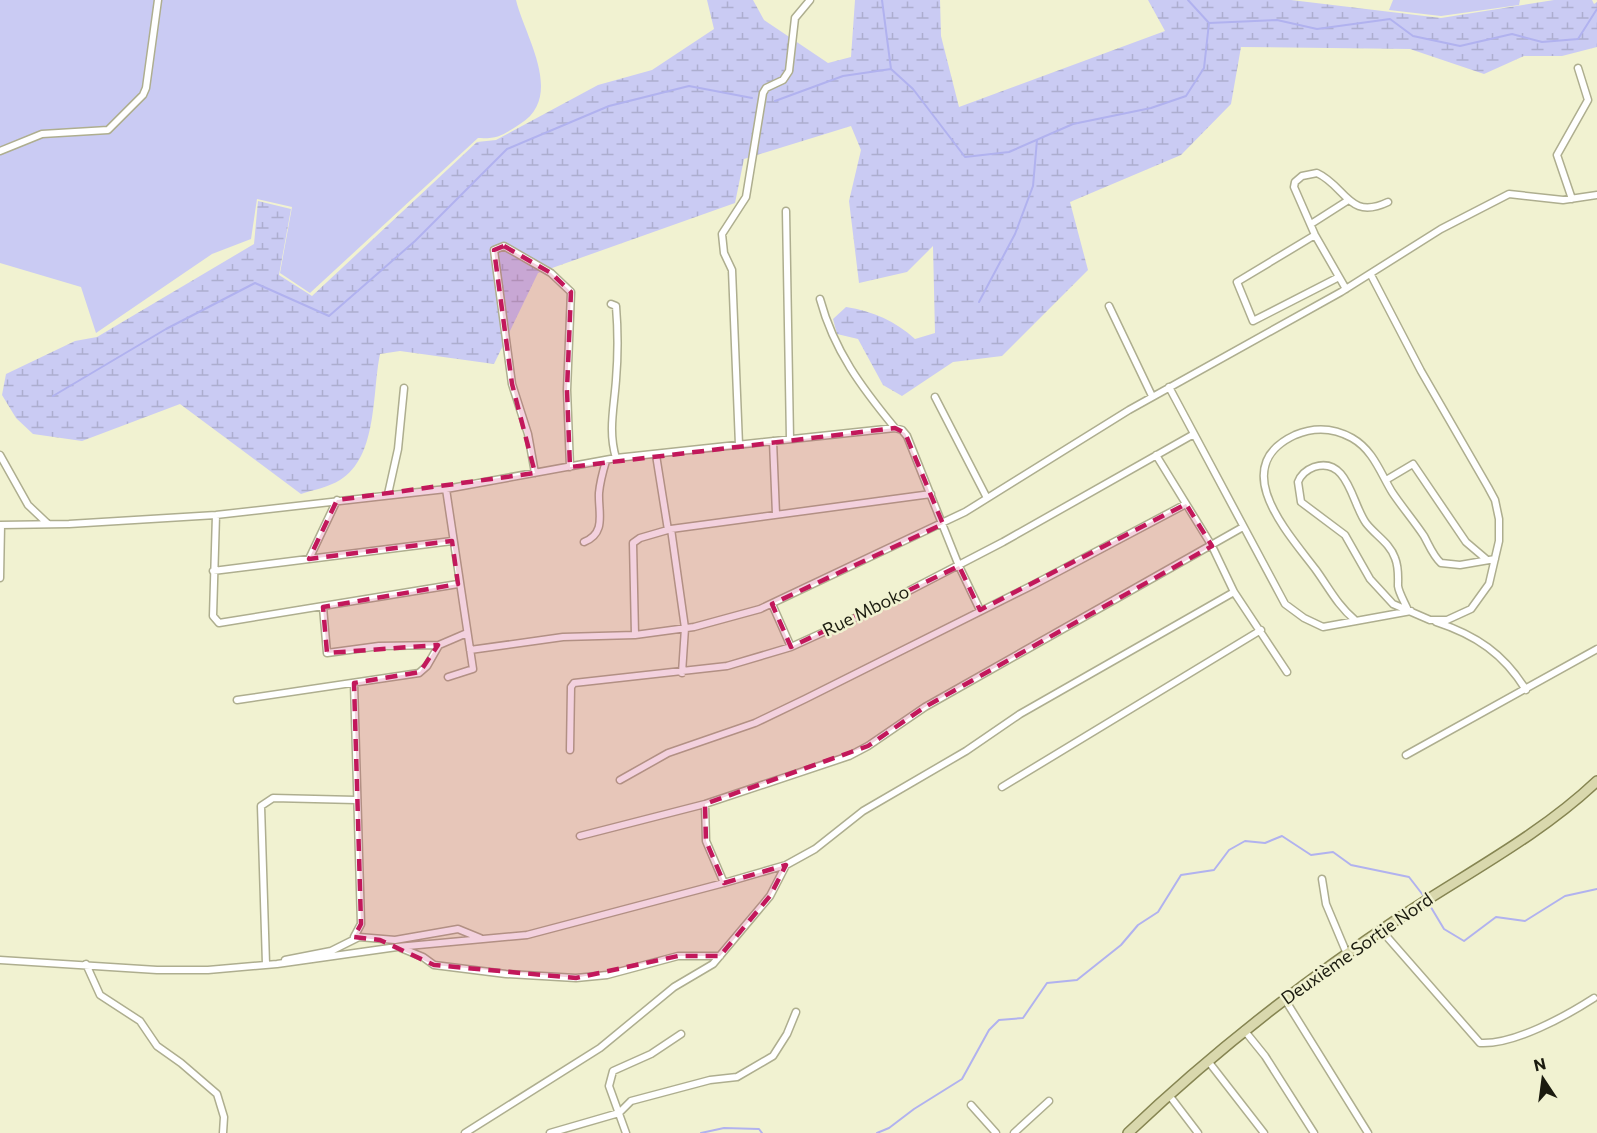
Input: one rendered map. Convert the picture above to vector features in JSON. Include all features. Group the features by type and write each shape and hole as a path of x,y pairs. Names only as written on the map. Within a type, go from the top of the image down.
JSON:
{"main road":[{"name":"Deuxième Sortie Nord","path":"1135,1131 1169,1095 1244,1030 1284,999 1381,930 1532,833 1597,781"}],"street":[{"path":"0,151 42,134 108,130 143,95 146,88 158,0"},
{"path":"739,445 732,270 723,253 722,234 746,197 763,93 766,88 787,76 791,65 795,18 810,0"},
{"path":"1572,199 1557,155 1588,100 1578,68"},
{"path":"1346,289 1315,235 1294,187 1295,182 1302,176 1317,173 1326,177 1347,201 1370,208 1388,202"},
{"path":"470,650 563,636 635,635 685,628 772,604 943,524 1152,396 1346,289 1441,229 1509,194 1572,199 1597,195"},
{"path":"1311,224 1347,201"},
{"path":"786,211 790,439"},
{"path":"1315,235 1237,282 1253,321 1339,277"},
{"path":"535,473 528,434 512,384 494,250 504,246 551,273 571,291 567,373 570,467"},
{"path":"1371,274 1421,371 1495,500 1499,519 1499,541 1489,584 1472,609 1447,620 1430,620"},
{"path":"820,299 828,325 846,365 895,428"},
{"path":"611,304 616,306 617,318 616,376 610,430 616,458"},
{"path":"1109,306 1152,396"},
{"path":"1169,387 1285,604 1304,618 1323,627 1409,609"},
{"path":"388,494 398,448 404,388"},
{"path":"935,397 987,498"},
{"path":"0,578 0,525 216,515 446,489 616,458 895,428 902,430 906,436 959,566 980,610"},
{"path":"1355,620 1336,599 1275,513 1265,494 1265,470 1274,452 1290,438 1308,431 1328,429 1341,432 1371,453 1386,480 1441,563 1460,565 1495,559"},
{"name":"Rue Mboko","path":"570,750 572,685 682,673 752,661 791,647 959,566 1194,434"},
{"path":"773,441 776,514"},
{"path":"0,455 28,505 48,524"},
{"path":"656,455 685,628 682,673"},
{"path":"1156,456 1212,546 1234,592 1287,672"},
{"path":"584,542 592,539 599,528 599,493 606,461"},
{"path":"1386,480 1413,464 1466,542 1486,559"},
{"path":"1409,609 1399,589 1395,558 1388,545 1373,532 1359,513 1340,472 1327,465 1311,468 1300,476 1298,482 1301,502 1345,535 1370,579 1397,607 1409,609 1430,620 1458,629 1490,647 1502,657 1526,690"},
{"path":"446,489 458,584 473,669 448,677"},
{"path":"635,635 633,543 640,538 670,529 931,494"},
{"path":"309,559 337,500"},
{"path":"620,780 668,753 765,718 1033,585 1186,504"},
{"path":"216,515 213,616 219,623 458,584"},
{"path":"580,836 705,804 849,756 868,746 925,707 1243,527"},
{"path":"213,571 452,541"},
{"path":"1386,596 1399,589"},
{"path":"0,960 157,970 208,970 277,964 397,946 543,932 724,883 786,864 828,841 863,811 966,751 1020,714 1234,592"},
{"path":"772,604 791,647"},
{"path":"323,607 327,653 379,646 439,645 467,633"},
{"path":"1002,787 1261,630"},
{"path":"237,700 420,673 427,666 439,645"},
{"path":"1406,755 1597,650"},
{"path":"277,964 290,958 339,948 354,937 361,924 354,683"},
{"path":"266,964 261,806 273,798 356,800"},
{"path":"705,804 706,841 724,883"},
{"path":"465,1133 600,1048 638,1014 720,956 770,896 786,864"},
{"path":"1322,879 1326,904 1347,954"},
{"path":"354,937 395,940 458,929 481,938"},
{"path":"1381,930 1480,1043 1507,1039 1561,1020 1594,998"},
{"path":"397,946 423,957 434,965 506,974 576,978 607,975 678,956 720,956"},
{"path":"86,964 100,995 140,1021 157,1046 217,1094 224,1118 223,1133"},
{"path":"1284,999 1368,1133"},
{"path":"550,1133 619,1113 631,1101 710,1080 737,1077 773,1056 787,1034 796,1012"},
{"path":"1244,1030 1265,1056 1314,1133"},
{"path":"626,1133 609,1086 613,1071 651,1054 681,1034"},
{"path":"1208,1061 1264,1133"},
{"path":"1169,1095 1198,1133"},
{"path":"1014,1133 1049,1101"},
{"path":"970,1105 996,1133"}],"highlighted area":[{"path":"504,246 551,273 571,292 567,390 570,467 895,428 905,433 943,524 772,604 791,647 959,566 980,610 1186,504 1212,546 925,707 868,746 705,804 706,841 724,883 786,865 770,896 720,956 678,956 576,978 434,965 380,940 354,937 361,924 354,683 420,672 438,645 327,653 323,607 458,584 452,541 309,559 337,500 535,473 512,384 494,250"}],"green space":[{"path":"0,0 516,0 538,65 541,82 540,98 533,112 520,124 500,136 478,138 310,293 280,273 292,207 257,199 251,239 212,254 96,333 81,287 0,263"},
{"path":"707,0 753,0 764,20 828,63 851,57 855,0 940,0 941,36 959,107 1165,31 1148,0 1291,0 1441,18 1554,0 1592,0 1594,4 1597,2 1597,47 1562,56 1524,56 1484,74 1410,49 1241,47 1231,104 1181,155 1070,202 1088,270 1002,356 953,362 902,396 883,385 858,339 837,334 833,319 846,307 883,318 900,327 915,339 935,333 933,246 907,272 859,283 849,201 861,150 851,126 744,159 735,203 538,273 494,364 400,351 380,354 367,440 352,470 331,485 301,494 180,404 82,441 33,434 16,418 2,395 6,374 75,341 97,337 254,244 258,201 291,209 279,275 312,296 477,142 496,140 598,85 652,70 714,29"},
{"path":"1393,0 1520,0 1519,5 1441,16 1389,10"}],"waterway":[{"path":"882,0 891,69"},
{"path":"1188,0 1209,23"},
{"path":"775,101 843,76 891,69 913,89 965,157 1009,152 1073,124 1151,108 1186,96 1204,68 1209,23 1277,20 1317,29 1390,19 1413,36 1460,46 1512,34 1542,42 1578,39 1597,9"},
{"path":"53,396 166,329 255,283 329,316 415,241 507,149 609,106 689,86 752,98"},
{"path":"979,302 1015,234 1033,186 1037,140"},
{"path":"877,1133 889,1128 914,1109 962,1079 989,1030 999,1020 1023,1018 1047,983 1077,980 1121,945 1138,925 1158,912 1181,875 1214,870 1229,850 1245,841 1265,843 1282,836 1311,855 1333,852 1351,865 1409,877 1426,899"},
{"path":"1429,904 1444,929 1464,941 1496,917 1525,921 1565,896 1597,889"},
{"path":"701,1133 724,1128 759,1129 762,1133"}]}
